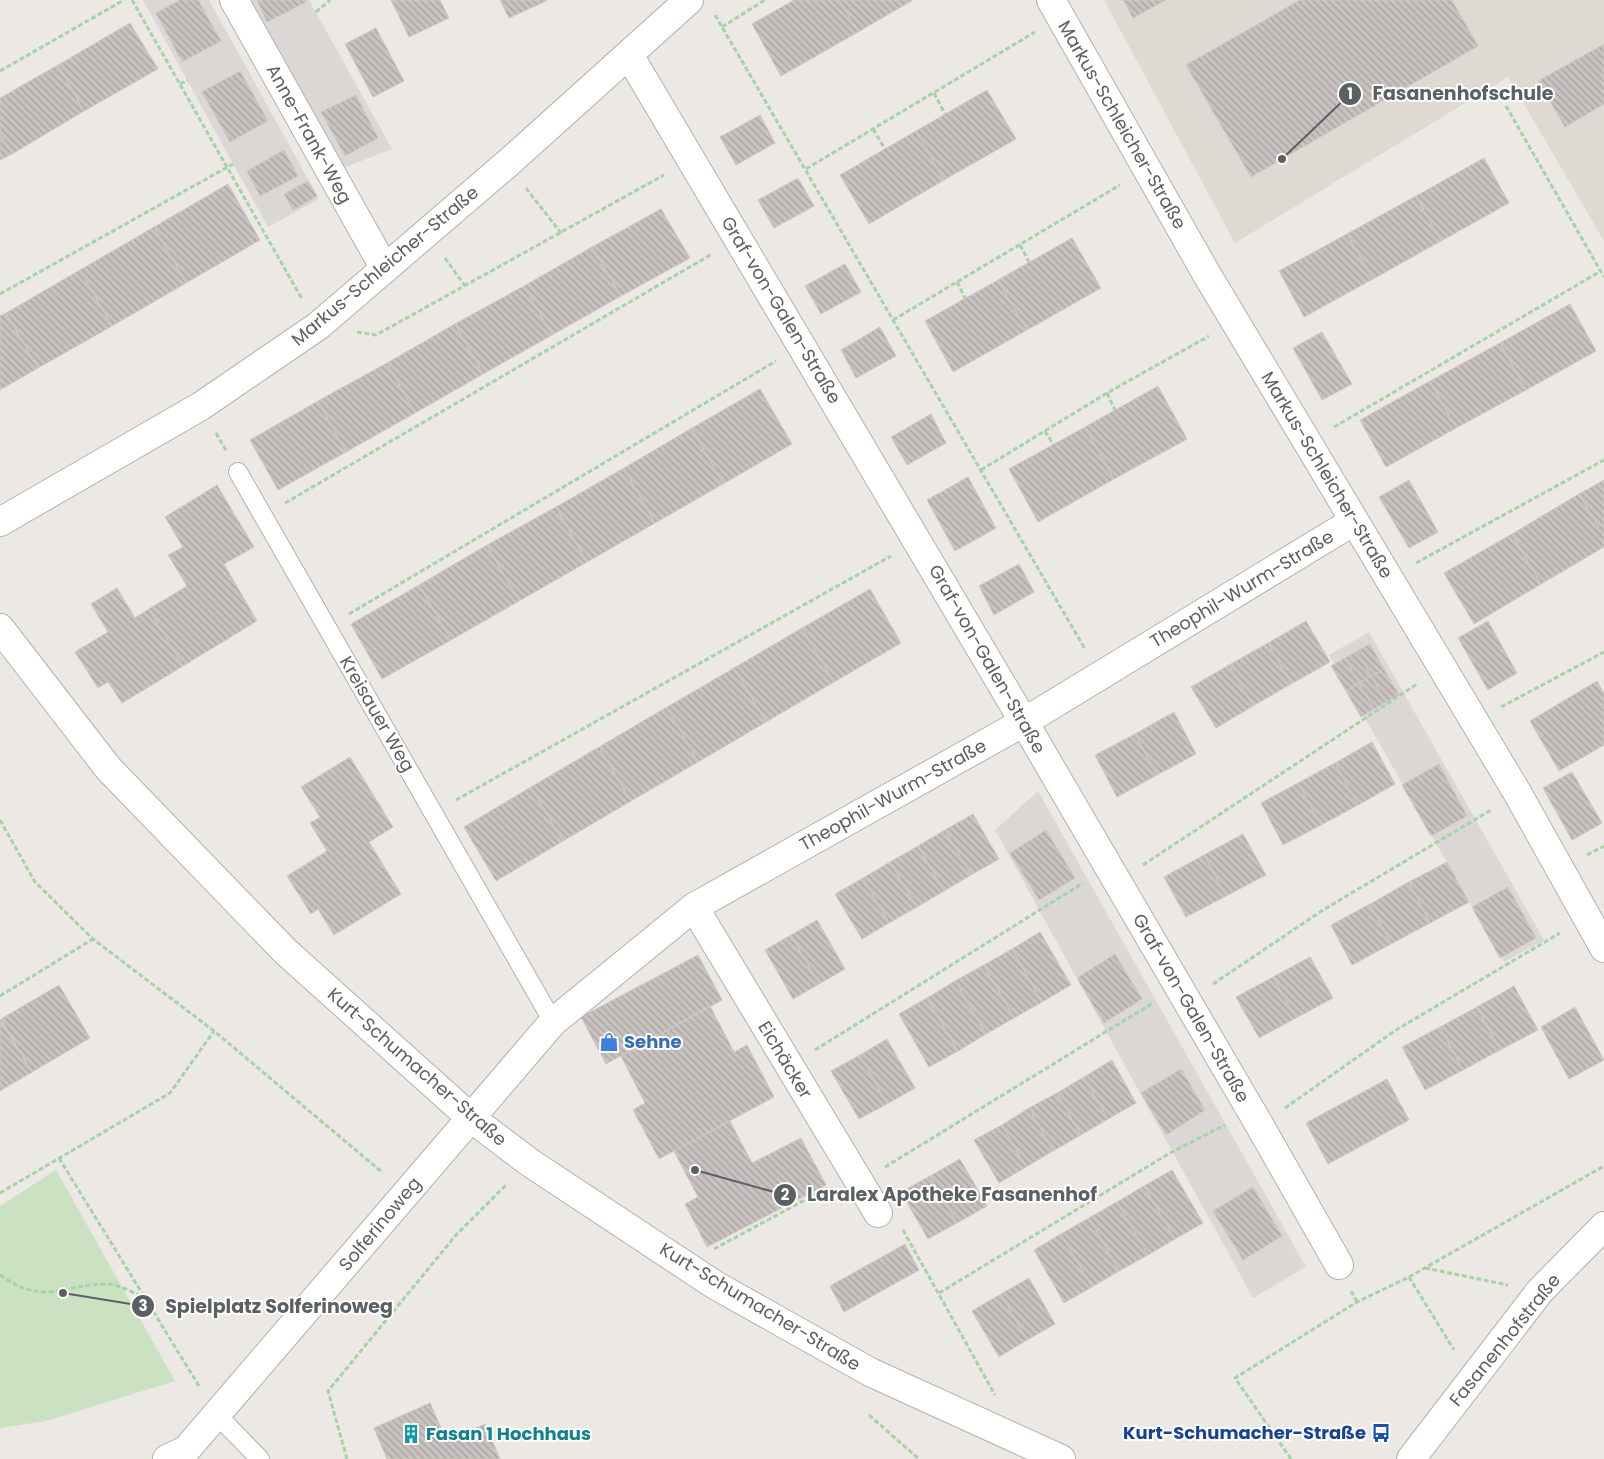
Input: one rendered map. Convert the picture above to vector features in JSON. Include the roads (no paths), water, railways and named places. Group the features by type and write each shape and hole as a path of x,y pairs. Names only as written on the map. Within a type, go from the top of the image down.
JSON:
{"street":[{"name":"Anne-Frank-Weg","path":"234,0 384,269"},
{"name":"Markus-Schleicher-Straße","path":"0,522 201,406 318,326 508,163 689,0"},
{"name":"Markus-Schleicher-Straße","path":"1055,8 1235,322 1518,794 1604,948"},
{"name":"Graf-von-Galen-Straße","path":"629,55 689,158 739,238 1256,1118 1338,1266"},
{"name":"Theophil-Wurm-Straße","path":"471,1118 553,1022 694,907 1024,722 1354,521"},
{"name":"Kurt-Schumacher-Straße","path":"0,628 108,768 142,804 285,952 471,1118 529,1162 715,1285 870,1372 984,1424 1047,1456"},
{"name":"Eichäcker","path":"694,907 878,1213"},
{"name":"Solferinoweg","path":"166,1459 186,1450 471,1118"},
{"name":"Fasanenhofstraße","path":"1411,1459 1540,1291 1604,1226"}],"lane":[{"name":"Kreisauer Weg","path":"238,472 553,1022"},
{"path":"217,1415 260,1459"}],"place":[{"name":"Fasanenhofschule","path":"1282,159"},
{"name":"Sehne","path":"609,1042"},
{"name":"Laralex Apotheke Fasanenhof","path":"695,1170"},
{"name":"Spielplatz Solferinoweg","path":"63,1293"},
{"name":"Kurt-Schumacher-Straße","path":"1381,1433"},
{"name":"Fasan 1 Hochhaus","path":"411,1434"}]}
